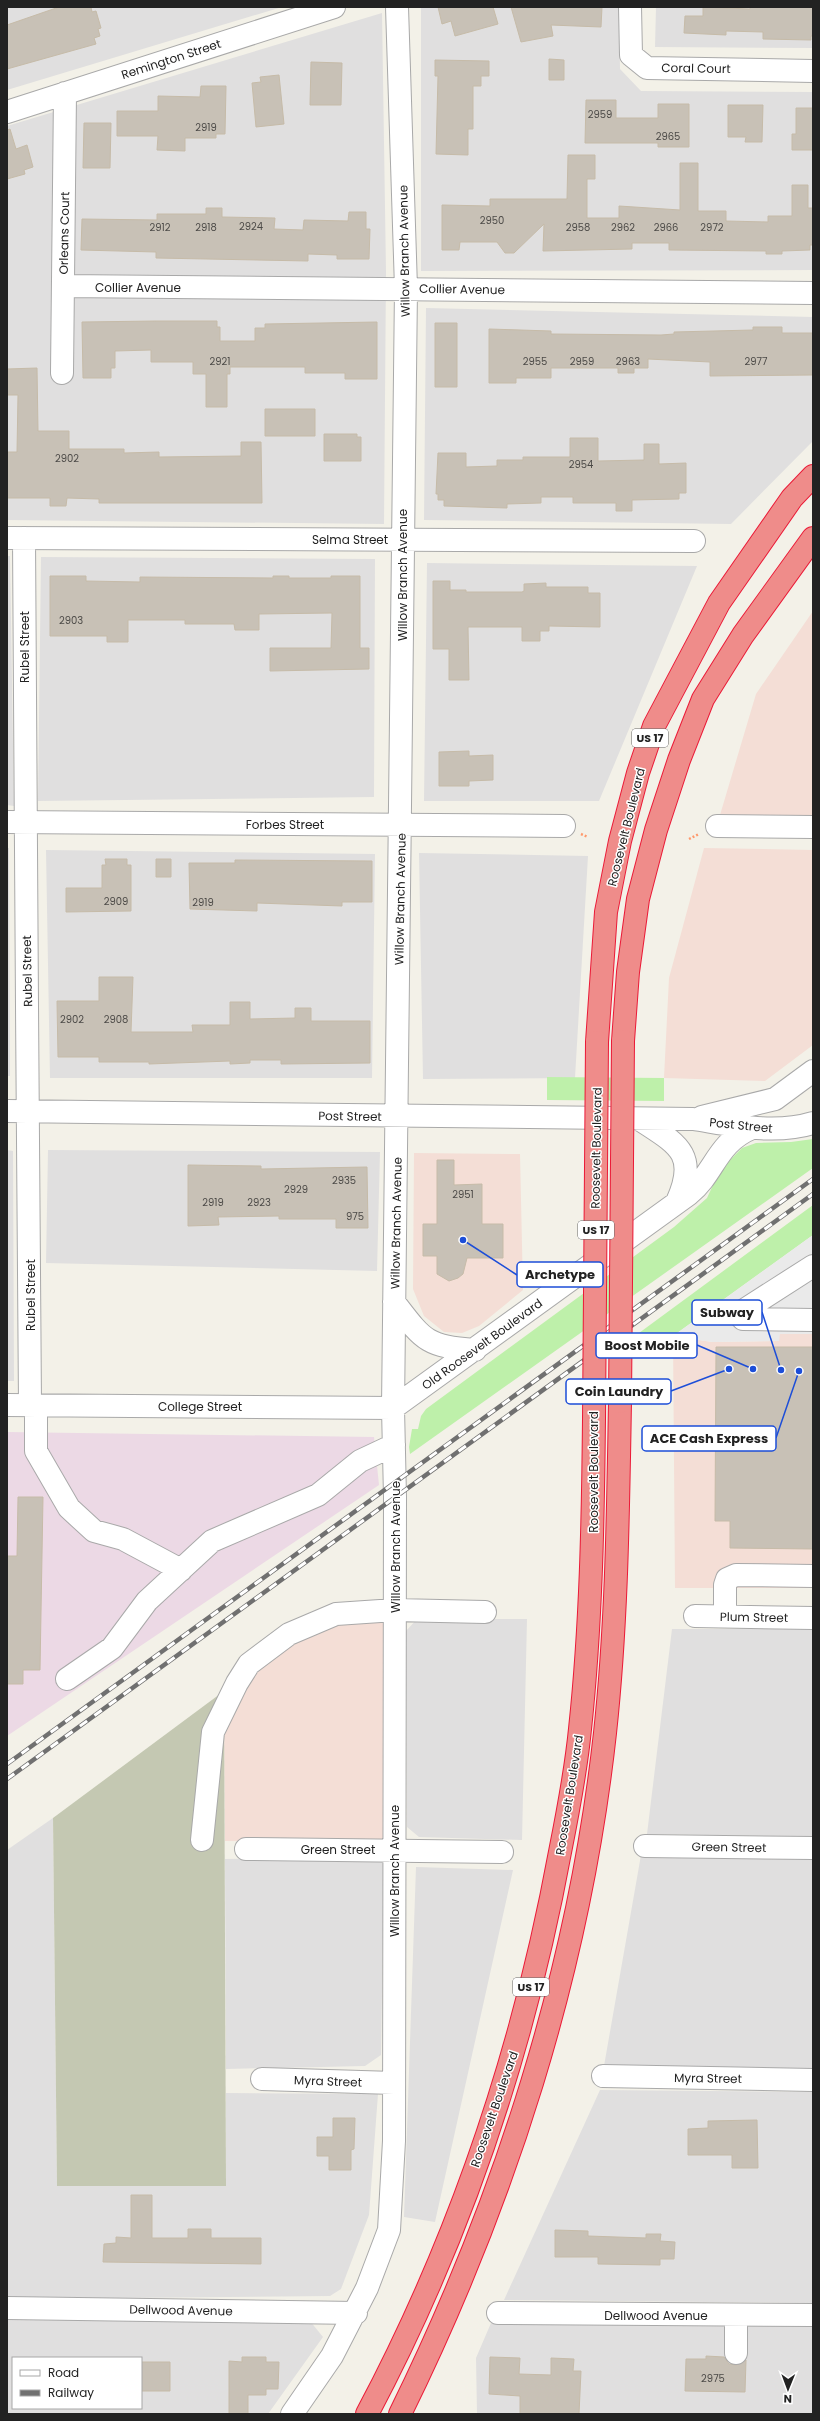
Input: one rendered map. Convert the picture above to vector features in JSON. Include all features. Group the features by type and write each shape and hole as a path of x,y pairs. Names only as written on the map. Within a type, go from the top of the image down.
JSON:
{"highway":[{"name":"Roosevelt Boulevard","path":"366,2414 434,2273 462,2203 515,2046 536,1967 553,1892 580,1732 593,1534 597,1042 606,912 620,840 638,773 654,726 719,603 792,498 813,476"},
{"name":"Roosevelt Boulevard","path":"400,2414 432,2350 465,2273 513,2143 542,2052 580,1892 605,1734 616,1593 620,1402 623,1041 628,972 638,899 656,830 679,760 703,699 743,635 813,538"}],"street":[{"name":"Remington Street","path":"7,112 334,7"},
{"name":"Willow Branch Avenue","path":"292,2414 332,2356 356,2313 368,2288 389,2230 394,2083 395,1610 393,1408 398,1116 402,539 406,288 397,7"},
{"name":"Coral Court","path":"630,7 630,55 647,68 813,71"},
{"name":"Orleans Court","path":"62,373 65,93"},
{"name":"Collier Avenue","path":"63,286 406,288 813,293"},
{"name":"Selma Street","path":"15,538 694,541"},
{"name":"Rubel Street","path":"15,538 15,822 28,1112 33,1405 36,1451 69,1508 94,1531 123,1538 181,1570"},
{"name":"Forbes Street","path":"15,822 564,826"},
{"path":"717,826 813,827"},
{"name":"Post Street","path":"693,1119 768,1101 786,1092 813,1071"},
{"name":"Post Street","path":"7,1111 693,1119 752,1128 789,1128 813,1124"},
{"path":"639,1119 676,1144 684,1158 685,1178 677,1202"},
{"name":"Old Roosevelt Boulevard","path":"393,1408 475,1350 699,1185 721,1150 736,1137 752,1128"},
{"path":"813,1266 738,1314 742,1319 813,1320"},
{"path":"394,1302 415,1330 429,1342 446,1348 475,1350"},
{"name":"College Street","path":"7,1405 393,1408"},
{"path":"67,1679 112,1648 147,1601 212,1541 318,1495 360,1461 394,1445"},
{"path":"725,1616 727,1579 736,1575 813,1576"},
{"path":"202,1840 213,1732 237,1683 249,1664 289,1634 336,1614 395,1610 485,1612"},
{"name":"Plum Street","path":"695,1616 813,1618"},
{"name":"Green Street","path":"645,1846 813,1848"},
{"name":"Green Street","path":"246,1849 394,1849 502,1852"},
{"name":"Myra Street","path":"603,2076 813,2080"},
{"name":"Myra Street","path":"262,2079 394,2083"},
{"name":"Dellwood Avenue","path":"7,2308 356,2313"},
{"name":"Dellwood Avenue","path":"498,2313 813,2315"},
{"path":"736,2315 736,2353"}],"shaded area":[{"path":"7,7 282,7 7,90"},
{"path":"421,7 619,7 620,69 641,91 813,92 813,270 421,271"},
{"path":"656,7 813,7 813,48 655,47"},
{"path":"382,13 386,272 384,524 7,520 7,126"},
{"path":"426,308 813,317 813,441 731,524 424,520"},
{"path":"7,556 10,556 14,806 7,805"},
{"path":"41,557 375,559 374,797 38,801"},
{"path":"427,563 697,566 599,801 424,801"},
{"path":"813,611 813,816 720,815 756,694"},
{"path":"7,848 9,848 10,1076 7,1076"},
{"path":"704,848 813,850 813,1045 765,1081 664,1078 669,978"},
{"path":"46,850 375,854 372,1078 50,1078"},
{"path":"419,853 588,856 575,1078 423,1079"},
{"path":"7,1150 13,1151 14,1381 7,1381"},
{"path":"48,1150 380,1152 377,1271 46,1263"},
{"path":"414,1153 520,1154 523,1290 479,1326 462,1333 444,1332 424,1316 413,1289"},
{"path":"813,1235 813,1334 780,1334 779,1341 712,1342 673,1336"},
{"path":"779,1334 813,1334 813,1588 675,1588 673,1336 712,1342 779,1341"},
{"path":"7,1432 374,1437 379,1485 7,1736"},
{"path":"386,1617 383,1842 225,1841 224,1719 246,1677 290,1641 337,1621"},
{"path":"417,1619 527,1619 522,1840 419,1837 407,1827 406,1631"},
{"path":"672,1629 813,1629 813,1837 647,1834"},
{"path":"224,1691 226,2186 57,2186 53,1818"},
{"path":"53,1818 57,2186 226,2186 226,2093 378,2094 369,2215 341,2289 330,2296 7,2299 7,1850"},
{"path":"641,1855 813,1859 813,2070 604,2066"},
{"path":"376,1857 384,1863 381,2055 365,2066 226,2069 225,1859"},
{"path":"416,1867 513,1870 435,2222 404,2217"},
{"path":"600,2090 813,2092 813,2303 504,2300"},
{"path":"7,2320 310,2321 323,2337 268,2414 7,2414"},
{"path":"491,2323 813,2325 813,2414 477,2414 476,2358"}],"green space":[{"path":"547,1077 664,1078 664,1101 547,1100"},
{"path":"813,1139 813,1168 410,1454 409,1447 412,1429 418,1429 421,1416 426,1409 674,1227 707,1198 720,1170 742,1148 756,1143 791,1142"},
{"path":"813,1205 813,1235 673,1336 673,1347 638,1341 639,1333"}],"building":[{"path":"59,7 91,7 92,12 96,11 101,28 98,29 100,36 94,38 96,44 7,69 7,25"},
{"path":"438,7 493,7 498,24 455,36 451,21 442,24"},
{"path":"511,7 602,7 601,27 551,25 553,36 521,42"},
{"path":"703,7 750,9 750,7 813,7 813,36 811,36 811,40 763,39 763,32 726,31 726,35 684,33 685,16 703,16"},
{"path":"549,59 564,60 564,80 549,80"},
{"path":"435,60 489,61 489,76 481,76 481,86 473,86 473,129 468,129 468,155 436,154 438,76 435,76"},
{"path":"311,62 342,63 341,105 310,105"},
{"path":"279,75 284,124 256,127 252,83 261,82 260,77"},
{"path":"201,86 226,86 225,134 216,134 216,138 185,138 185,151 157,150 158,136 117,136 117,111 158,111 158,96 200,97"},
{"path":"586,100 616,100 616,118 658,118 658,104 689,104 689,147 658,147 658,143 585,143"},
{"path":"728,105 763,105 762,142 745,142 746,137 728,137"},
{"path":"796,108 813,108 813,150 792,150 792,134 796,134"},
{"path":"84,123 111,123 110,168 83,168"},
{"path":"10,129 16,149 27,145 33,167 24,170 25,174 7,179 7,130"},
{"path":"568,155 595,155 595,179 587,179 587,218 619,218 619,206 680,210 680,163 698,163 698,211 726,211 726,221 768,222 768,216 792,216 792,185 808,185 808,208 813,208 813,245 810,245 810,250 782,251 782,254 766,254 766,251 669,250 669,243 632,243 632,249 543,251 544,224 514,253 505,253 497,242 460,242 459,250 442,250 442,205 490,206 490,199 567,199"},
{"path":"206,208 222,208 222,217 275,218 274,229 303,230 304,220 348,221 349,212 366,212 366,229 370,229 369,259 337,259 337,255 308,254 308,261 156,258 156,252 81,250 82,219 157,220 157,214 206,214"},
{"path":"217,321 217,327 220,327 220,341 255,341 255,328 265,328 265,324 377,322 377,379 345,379 345,373 305,373 305,367 230,367 230,374 227,374 227,407 206,407 206,374 193,374 193,362 151,362 151,350 115,351 115,368 111,368 111,378 83,378 82,322"},
{"path":"435,323 457,323 457,387 435,387"},
{"path":"753,327 782,327 782,333 813,333 813,375 710,376 710,362 648,359 648,368 634,368 634,373 618,373 618,368 551,368 551,378 516,378 516,383 489,383 489,329 551,331 551,334 661,335 674,334 674,332 753,330"},
{"path":"37,368 38,431 69,431 69,449 124,449 124,453 159,452 159,457 241,456 241,442 261,442 262,503 99,503 99,499 67,498 66,506 50,506 50,498 7,498 7,452 17,452 18,395 7,395 7,369"},
{"path":"265,409 315,409 315,436 265,436"},
{"path":"324,434 357,434 357,437 361,437 361,461 324,461"},
{"path":"570,438 598,438 598,461 644,460 644,444 659,444 659,464 686,463 686,493 679,493 679,499 632,500 632,511 616,511 616,503 573,503 573,497 541,497 541,503 507,504 507,508 444,506 444,500 438,500 438,494 436,494 438,453 466,453 466,467 497,466 497,460 523,460 523,457 570,457"},
{"path":"50,576 86,576 86,581 140,582 140,577 273,578 273,576 289,576 289,578 331,578 331,576 360,576 360,648 369,648 369,669 270,671 270,648 331,648 332,613 259,614 259,630 235,630 234,624 185,624 185,620 128,620 128,642 107,642 107,636 50,636"},
{"path":"433,581 450,581 450,590 466,590 466,592 522,592 524,591 524,584 546,583 546,587 588,587 588,593 600,593 600,627 549,626 549,631 540,631 540,641 522,641 522,627 468,627 469,680 449,680 449,649 433,649"},
{"path":"469,751 469,756 493,755 493,780 469,781 469,786 439,786 439,752"},
{"path":"105,859 127,859 127,865 131,865 131,911 66,912 66,888 102,888 102,865 106,865"},
{"path":"156,859 171,859 171,877 156,877"},
{"path":"235,860 372,861 372,902 342,902 342,906 257,903 257,911 190,909 189,863 235,863"},
{"path":"99,977 133,977 131,1032 193,1032 192,1025 230,1025 230,1002 250,1002 250,1019 295,1018 295,1008 311,1008 311,1021 370,1021 370,1063 281,1064 281,1060 250,1060 250,1063 230,1064 230,1061 149,1064 149,1062 99,1062 99,1057 58,1057 57,1001 99,1001"},
{"path":"437,1160 454,1160 454,1185 482,1184 482,1224 503,1224 503,1258 467,1258 463,1274 458,1278 449,1281 437,1274 437,1256 423,1256 423,1224 437,1224"},
{"path":"188,1165 261,1166 261,1169 367,1167 368,1228 336,1228 336,1219 279,1219 279,1216 218,1217 219,1225 188,1226"},
{"path":"716,1347 813,1347 813,1549 730,1548 730,1521 715,1521"},
{"path":"18,1497 43,1497 40,1670 23,1670 23,1684 7,1684 7,1556 17,1556"},
{"path":"333,2118 355,2118 354,2149 351,2150 351,2170 329,2170 329,2156 317,2156 317,2137 333,2137"},
{"path":"757,2120 758,2168 732,2168 732,2155 688,2155 688,2129 708,2128 708,2121"},
{"path":"131,2195 152,2195 152,2238 188,2238 188,2229 211,2229 211,2238 261,2238 261,2264 103,2262 104,2244 116,2243 116,2237 131,2238"},
{"path":"555,2230 588,2231 588,2236 646,2238 646,2234 661,2234 660,2241 675,2242 674,2259 660,2259 660,2265 598,2264 598,2257 555,2257"},
{"path":"706,2356 724,2357 729,2364 736,2365 746,2360 745,2392 685,2391 686,2359 706,2359"},
{"path":"242,2357 266,2357 266,2362 279,2362 278,2389 266,2389 266,2395 248,2395 248,2414 229,2414 229,2361 242,2362"},
{"path":"490,2357 520,2358 519,2374 551,2375 551,2358 574,2359 573,2371 581,2371 579,2414 520,2414 520,2396 489,2394"},
{"path":"142,2362 170,2362 170,2391 142,2391"}],"railway":[{"path":"7,1764 813,1179"},
{"path":"7,1779 813,1194"}],"place":[{"name":"Archetype","path":"463,1240"},
{"name":"Coin Laundry","path":"729,1369"},
{"name":"Boost Mobile","path":"753,1369"},
{"name":"Subway","path":"781,1370"},
{"name":"ACE Cash Express","path":"799,1371"}]}
